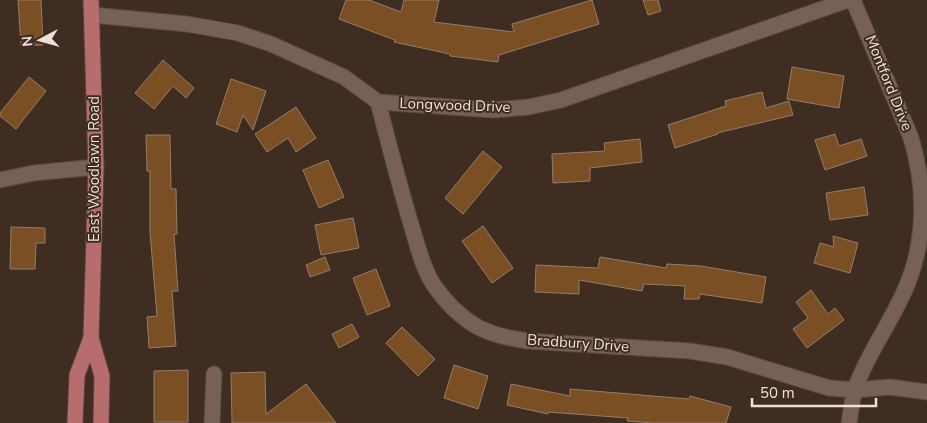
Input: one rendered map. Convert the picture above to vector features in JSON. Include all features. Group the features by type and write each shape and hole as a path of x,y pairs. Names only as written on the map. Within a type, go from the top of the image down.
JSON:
{"main road":[{"name":"East Woodlawn Road","path":"92,8 96,167 91,338 102,376 101,423"},
{"name":"East Woodlawn Road","path":"75,423 77,375 91,338"}],"street":[{"name":"Longwood Drive","path":"92,8 238,33 271,44 344,77 378,102 494,110 530,107 561,100 848,0"},
{"name":"Montford Drive","path":"848,423 855,390 875,345 909,281 920,236 922,194 916,155 911,138 854,0"},
{"name":"Bradbury Drive","path":"378,102 400,189 423,262 432,283 449,304 476,326 500,336 527,341 690,351 727,357 829,388 855,390 890,387 927,392"},
{"path":"0,180 34,173 96,167"},
{"path":"212,423 214,374"}],"building":[{"path":"18,0 41,0 43,45 21,46"},
{"path":"346,0 369,0 401,12 404,0 439,0 434,22 514,32 512,24 592,0 599,24 499,55 498,62 450,56 450,54 394,42 395,40 339,19"},
{"path":"643,0 658,0 661,11 648,15"},
{"path":"163,60 194,88 186,98 173,86 154,109 135,93"},
{"path":"792,67 844,76 839,108 787,99"},
{"path":"29,77 46,91 16,129 0,116 0,113"},
{"path":"231,79 266,91 253,130 243,115 237,132 216,124"},
{"path":"762,92 766,108 789,101 793,115 717,133 675,148 668,125 726,106 725,101"},
{"path":"296,107 316,138 296,152 288,138 267,152 255,134"},
{"path":"835,134 839,146 861,139 867,156 825,170 815,140"},
{"path":"146,135 170,135 171,189 176,189 177,234 174,234 178,291 172,291 176,346 149,348 147,317 157,316 150,232 150,171 147,171"},
{"path":"640,139 642,162 590,168 590,181 553,183 552,154 605,151 604,143"},
{"path":"483,151 502,167 463,214 445,198"},
{"path":"328,160 344,197 319,208 303,170"},
{"path":"864,187 868,215 830,220 826,193"},
{"path":"353,218 359,248 321,255 315,225"},
{"path":"483,226 513,268 492,283 462,241"},
{"path":"11,227 45,228 45,243 36,243 35,269 10,269"},
{"path":"833,236 858,243 850,273 814,263 820,243 834,247"},
{"path":"325,257 330,270 310,277 306,265"},
{"path":"600,257 666,268 667,264 701,266 766,277 762,303 700,294 699,299 684,299 685,286 644,284 642,291 579,280 579,294 535,292 536,265 598,268"},
{"path":"376,269 390,306 367,315 353,278"},
{"path":"811,290 828,314 835,308 844,320 807,348 793,329 808,318 796,302"},
{"path":"352,324 359,337 339,348 332,334"},
{"path":"402,327 435,359 418,376 386,343"},
{"path":"454,365 488,376 478,409 444,398"},
{"path":"188,370 188,422 154,422 154,371"},
{"path":"265,372 266,414 306,384 336,423 232,423 231,373"},
{"path":"511,384 570,396 570,389 689,399 690,396 731,407 726,423 653,423 627,421 628,418 548,412 548,414 507,405"}]}
